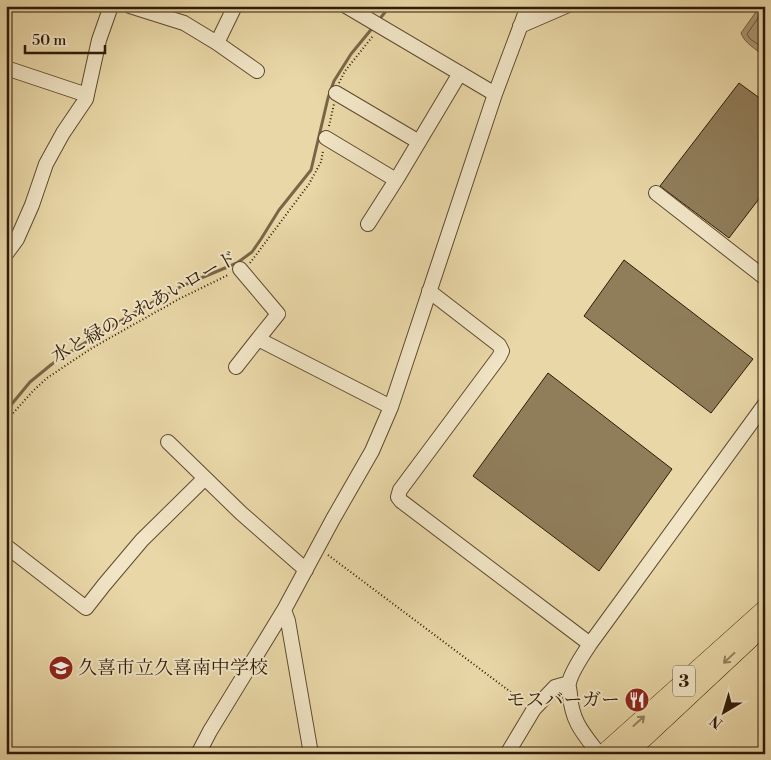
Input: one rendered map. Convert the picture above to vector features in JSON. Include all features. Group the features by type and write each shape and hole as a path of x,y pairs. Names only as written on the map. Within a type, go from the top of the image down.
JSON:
{"main road":[{"name":"3","path":"603,754 765,609"},
{"name":"3","path":"627,754 765,625"}],"street":[{"path":"6,254 16,239 32,205 46,164 88,95 99,40 111,6"},
{"path":"130,6 184,23 257,71"},
{"path":"217,43 235,6"},
{"path":"346,6 495,94"},
{"path":"198,754 284,610 372,450 392,407 495,94 528,6"},
{"path":"520,26 566,6"},
{"path":"6,68 88,95"},
{"path":"368,224 460,73"},
{"path":"336,93 419,142"},
{"path":"326,138 396,180"},
{"path":"656,194 765,278"},
{"path":"236,367 278,314 240,269"},
{"path":"429,291 499,345 502,351 400,490 398,497 590,644"},
{"path":"258,339 392,407"},
{"path":"599,754 574,719 571,707 569,683 579,661 765,404"},
{"path":"168,442 241,513 306,570"},
{"path":"6,546 86,608 142,540 205,478"},
{"path":"284,610 288,621 311,754"},
{"path":"507,754 534,709 555,687 569,683"}],"path":[{"name":"水と緑のふれあいロード","path":"6,421 32,391 47,378 92,348 178,299 249,265 309,184 321,162 338,86 345,71 380,26"},
{"path":"317,547 534,709"}],"water":[{"path":"760,6 765,6 765,56 748,43 741,33"}],"building":[{"path":"739,83 765,102 765,191 729,238 660,186"},
{"path":"624,260 753,359 711,413 584,316"},
{"path":"548,373 672,469 599,571 473,476"}],"waterway":[{"path":"378,21 390,6"},
{"path":"6,411 30,382 52,364 78,347 182,286 237,263 252,252 279,210 311,170 328,98 334,81 351,54 374,26"}],"place":[{"name":"久喜市立久喜南中学校","path":"61,668"},
{"name":"モスバーガー","path":"637,700"}]}
